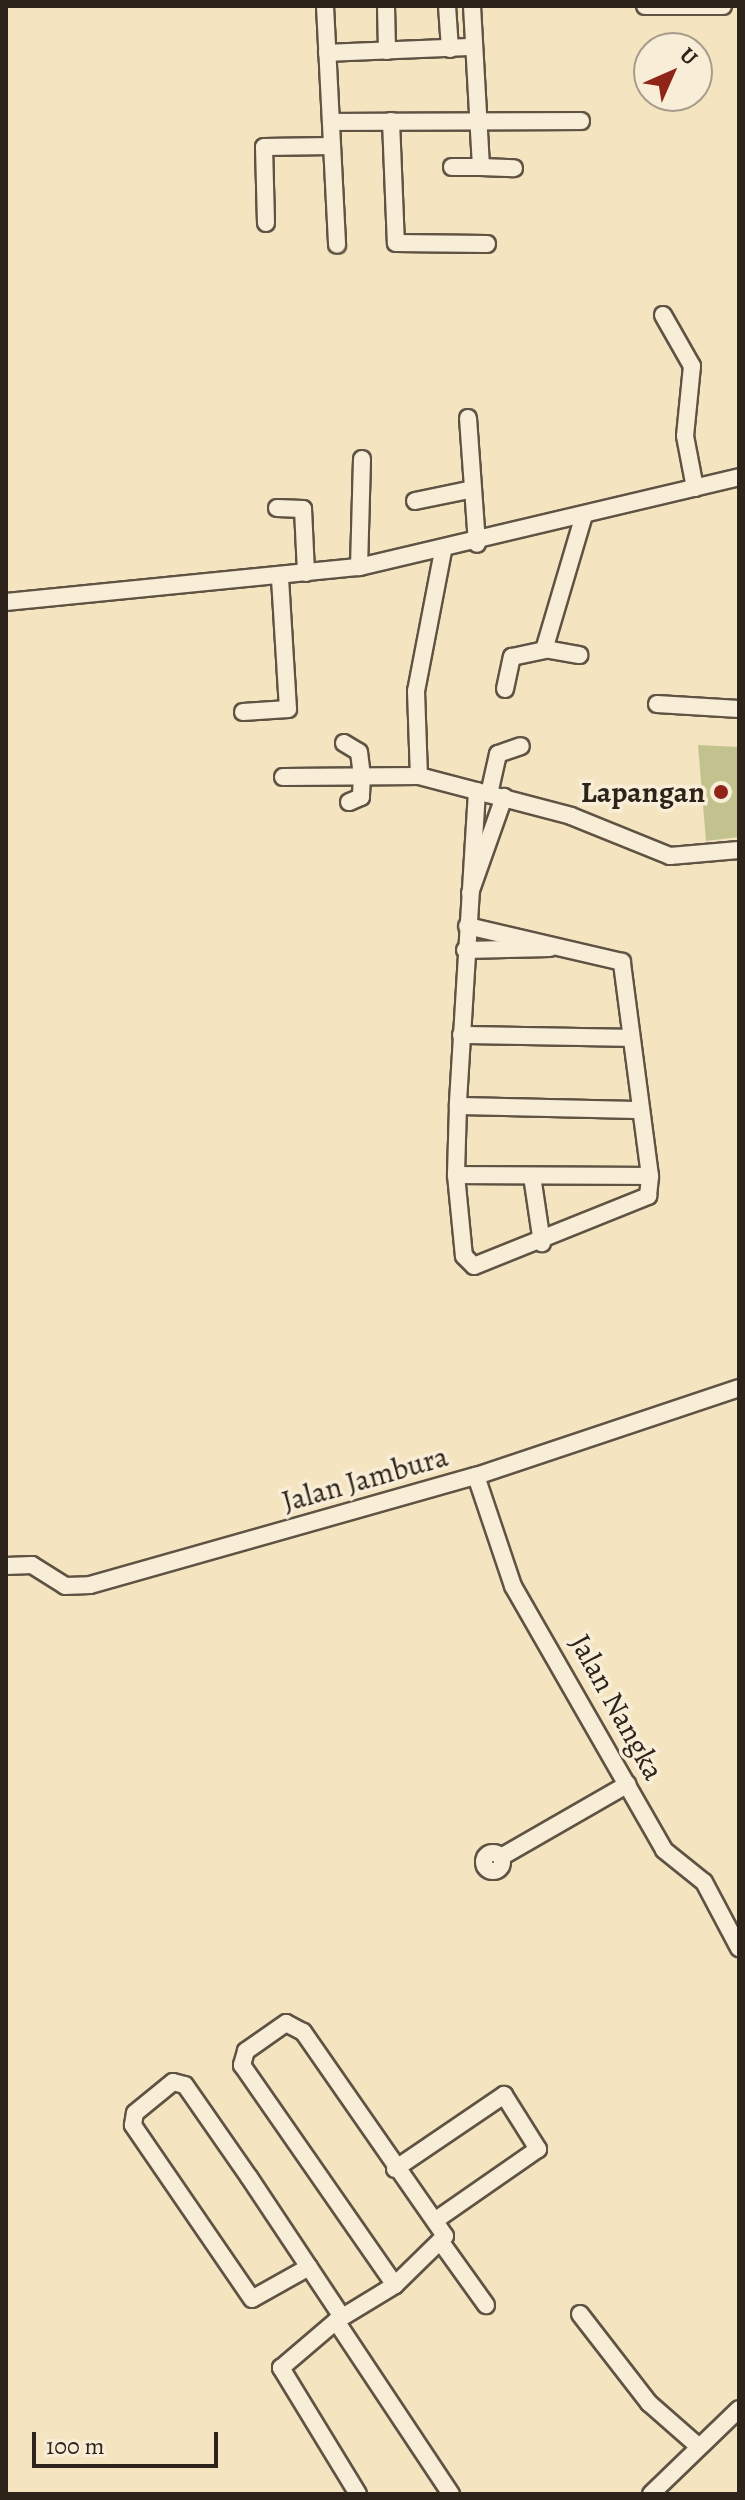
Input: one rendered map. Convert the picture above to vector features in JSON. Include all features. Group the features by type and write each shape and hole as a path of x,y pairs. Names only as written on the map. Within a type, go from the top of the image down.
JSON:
{"street":[{"path":"325,6 337,245"},
{"path":"386,6 387,51"},
{"path":"447,6 450,49"},
{"path":"472,6 481,167"},
{"path":"645,6 723,6"},
{"path":"327,53 473,47"},
{"path":"331,122 476,119 581,121"},
{"path":"391,121 396,243 487,244"},
{"path":"266,223 264,147 332,146"},
{"path":"452,167 514,168"},
{"path":"663,315 673,343 692,366 685,436 695,488"},
{"path":"468,418 468,490 477,544"},
{"path":"359,567 362,459"},
{"path":"6,602 280,578 359,567 477,544 739,477"},
{"path":"415,501 468,490"},
{"path":"277,508 303,509 306,573"},
{"path":"545,649 583,518"},
{"path":"419,776 416,691 443,551"},
{"path":"243,712 288,709 280,578"},
{"path":"505,689 512,657 545,649 579,655"},
{"path":"657,704 739,709"},
{"path":"344,743 359,752 362,776 361,797 349,802"},
{"path":"467,926 550,948 622,962 629,1038 650,1176 648,1196 542,1243 470,1265 456,1175 461,1035 465,950 469,895 498,754 521,746"},
{"path":"283,777 419,776 490,794 670,856 739,850"},
{"path":"469,895 490,794"},
{"path":"489,951 490,931"},
{"path":"465,950 550,948"},
{"path":"461,1035 629,1038"},
{"path":"458,1106 639,1110"},
{"path":"456,1175 650,1176"},
{"path":"532,1176 542,1243"},
{"name":"Jalan Jambura","path":"6,1566 32,1565 65,1586 90,1585 476,1476 739,1388"},
{"name":"Jalan Nangka","path":"476,1476 513,1586 664,1850 704,1882 739,1948"},
{"path":"501,1857 628,1784"},
{"path":"395,2285 242,2065 246,2051 286,2023 297,2026 395,2169 436,2220 443,2245 486,2305"},
{"path":"309,2267 252,2299 133,2125 135,2113 173,2082 185,2085 309,2267 451,2494"},
{"path":"395,2169 504,2095 538,2149 436,2220"},
{"path":"358,2494 281,2375 283,2362 339,2319 395,2285 443,2245"},
{"path":"580,2314 649,2403 697,2445"},
{"path":"651,2494 697,2445 739,2409"}],"green space":[{"name":"Lapangan","path":"698,745 739,747 739,837 706,841"}],"place":[{"name":"Lapangan","path":"721,792"}]}
